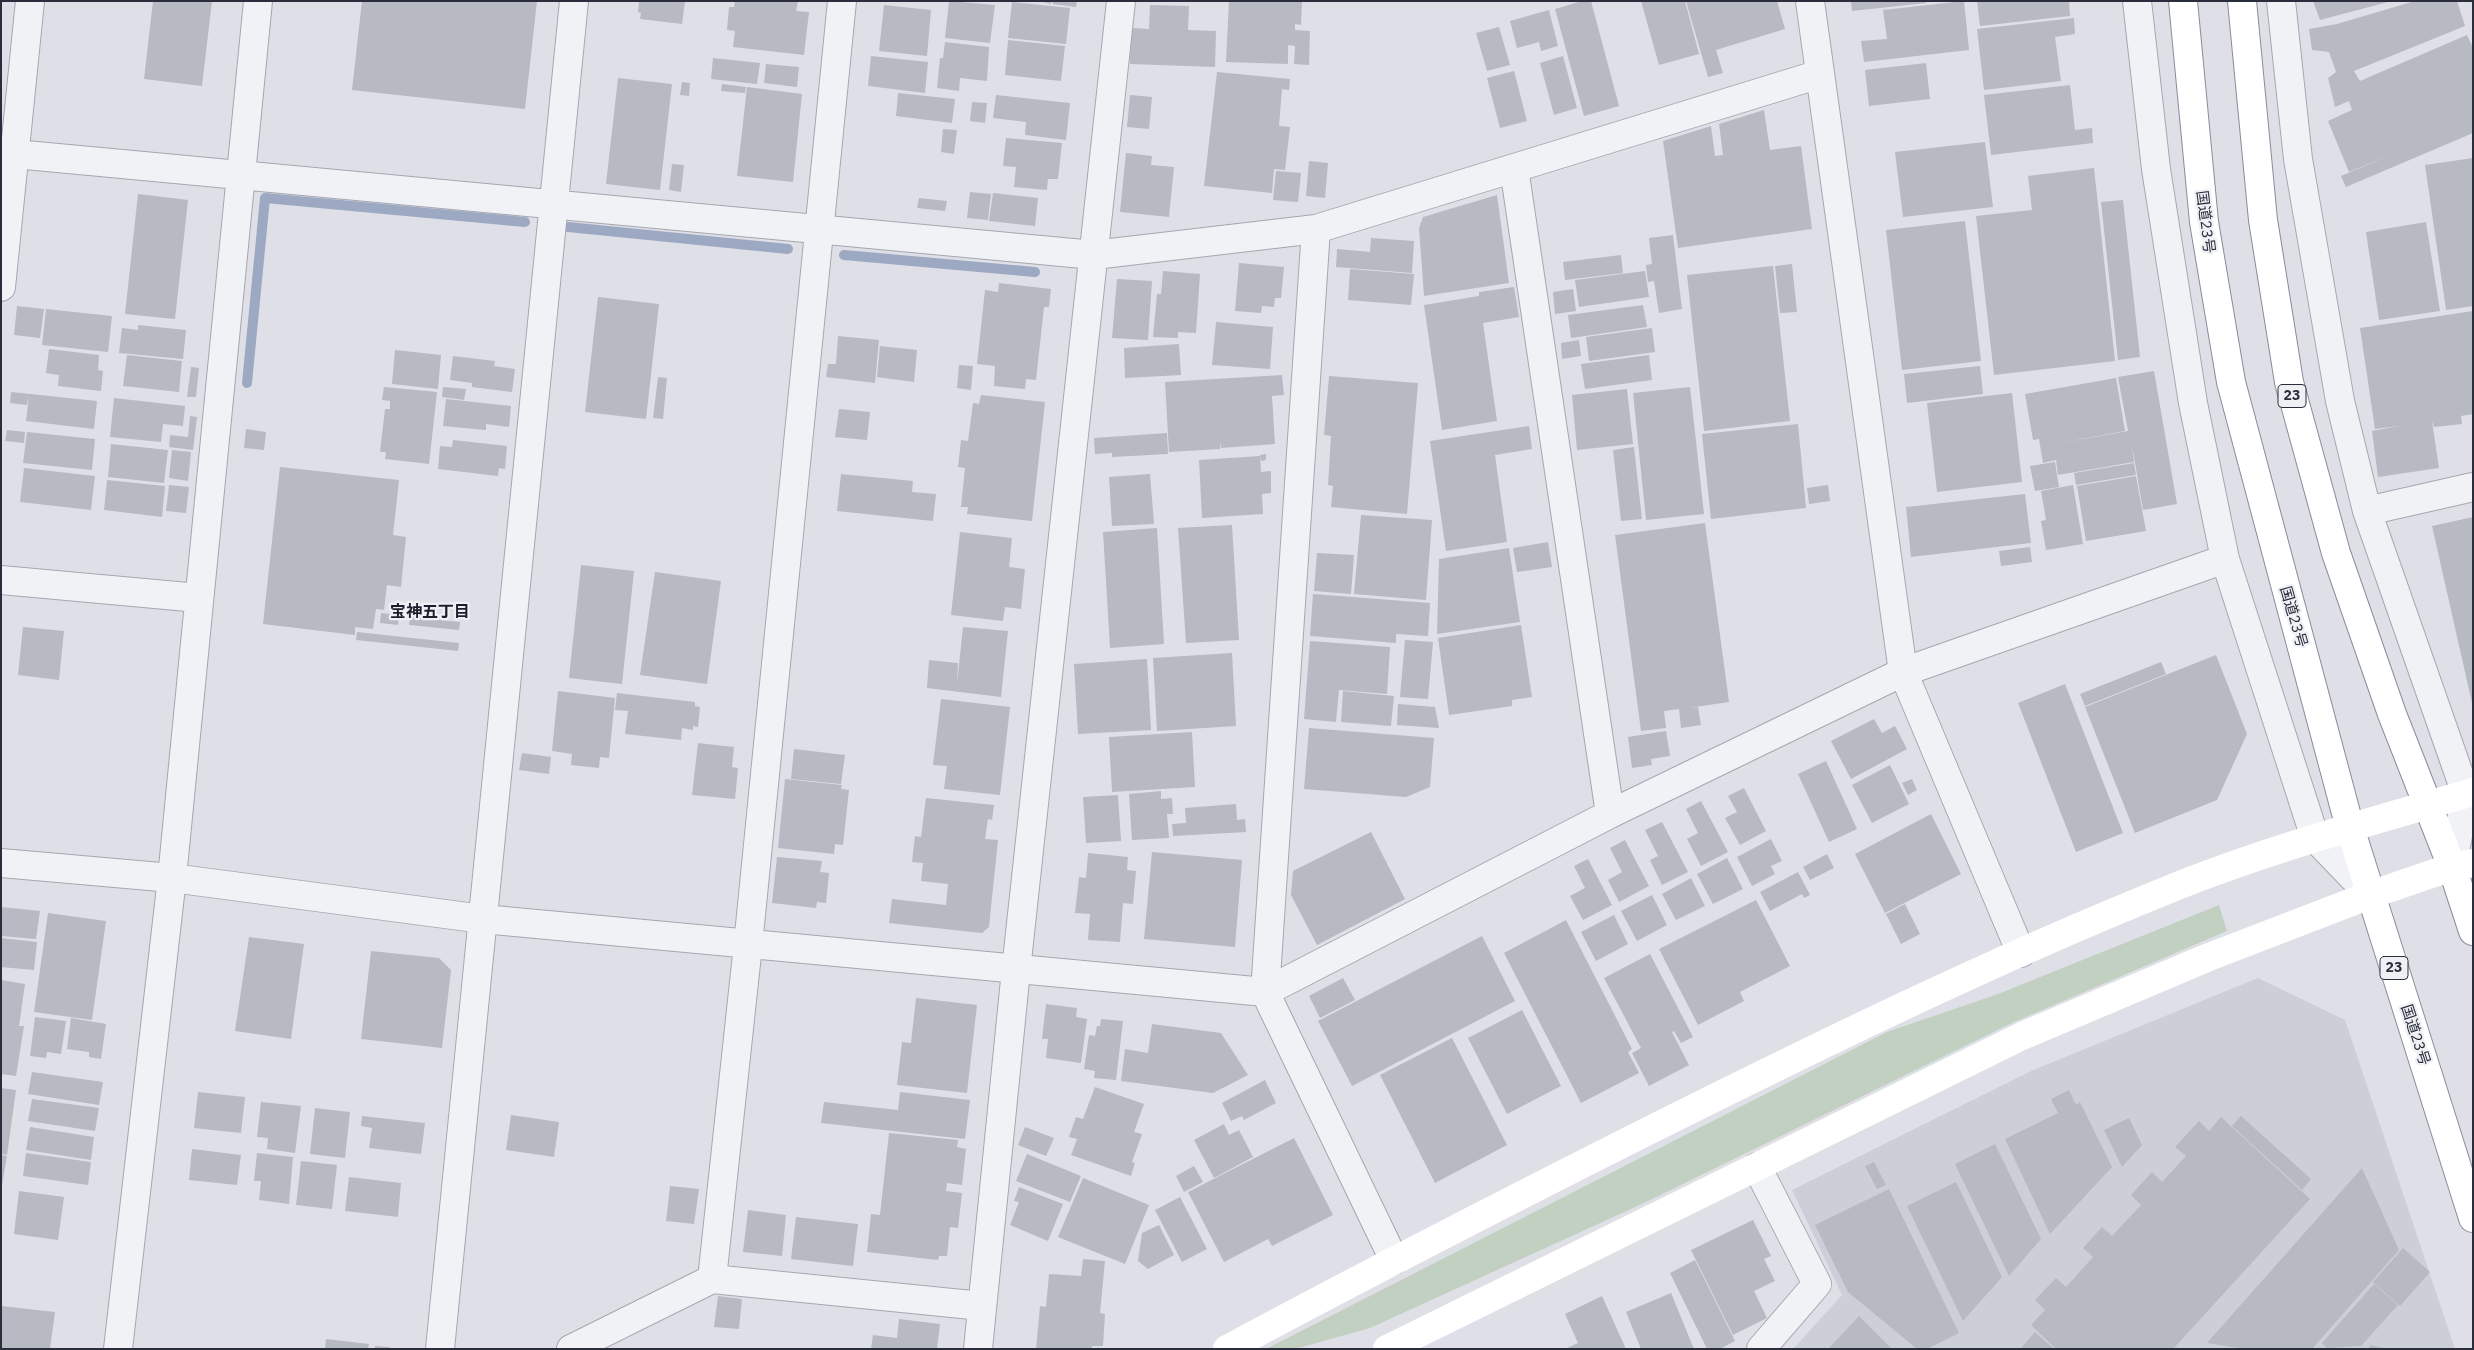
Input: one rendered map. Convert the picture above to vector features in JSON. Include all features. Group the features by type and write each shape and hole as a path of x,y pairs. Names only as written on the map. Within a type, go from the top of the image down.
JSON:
{"main road":[{"name":"国道23号","path":"2183,1 2204,222 2231,382 2350,828 2473,1218"},
{"name":"23","path":"2242,1 2250,66 2263,220 2288,382 2336,553 2392,714 2428,805 2462,865 2473,931"},
{"path":"1228,1349 1394,1260 1860,1026 2021,953 2168,890 2315,838 2470,793"},
{"path":"1387,1349 1427,1340 1757,1167 2022,1036 2209,957 2370,895 2462,865"}],"street":[{"path":"1,287 16,154 30,1"},
{"path":"118,1349 172,878 258,1"},
{"path":"440,1349 574,1"},
{"path":"712,1278 748,944 842,1"},
{"path":"978,1349 1016,970 1121,1"},
{"path":"1810,1 1903,672 2021,953"},
{"path":"2137,1 2156,169 2193,403 2225,559 2315,838 2370,895"},
{"path":"2281,1 2299,168 2340,401 2367,511 2470,793 2462,865"},
{"path":"16,154 1094,255 1316,229 1820,74"},
{"path":"1514,168 1610,814"},
{"path":"1316,229 1265,992 1394,1260"},
{"path":"2367,511 2473,487"},
{"path":"1,863 172,878 483,919 1265,992 1610,814 1903,672 2225,559"},
{"path":"1,580 199,598"},
{"path":"1757,1167 1817,1284 1761,1349"},
{"path":"571,1349 712,1278 982,1306"}],"shaded area":[{"path":"2258,978 2345,1020 2455,1349 1793,1349 1842,1295 1792,1190 2031,1071"}],"green space":[{"path":"2219,905 2227,931 2014,1022 1644,1203 1370,1328 1295,1349 1266,1349 1887,1032 1998,994"}],"building":[{"path":"153,1 212,1 202,86 144,79"},
{"path":"362,1 537,1 525,109 352,90"},
{"path":"639,1 685,1 682,24 640,19 641,13 638,12"},
{"path":"735,1 798,1 796,11 809,12 804,55 733,47 735,31 727,30 729,7 734,7"},
{"path":"949,1 995,5 990,43 945,38"},
{"path":"1039,1 1052,1 1051,4"},
{"path":"1053,1 1077,1 1076,7 1053,4"},
{"path":"1229,1 1302,1 1301,25 1295,24 1295,30 1310,31 1309,65 1294,64 1295,46 1288,45 1288,64 1226,62"},
{"path":"1582,1 1591,1 1619,106 1584,116 1555,9"},
{"path":"1641,1 1685,1 1699,54 1659,65"},
{"path":"1686,1 1777,1 1785,29 1716,50 1723,73 1708,77"},
{"path":"1851,1 1926,1 1926,3 1852,11"},
{"path":"1964,1 1969,50 1864,62 1861,41 1887,39 1883,10"},
{"path":"1977,1 2069,1 2070,16 1980,26"},
{"path":"2313,1 2388,1 2388,2 2320,20"},
{"path":"2415,1 2457,1 2465,26 2354,71 2360,81 2467,35 2473,48 2473,133 2346,187 2341,176 2393,154 2349,172 2328,121 2352,110 2349,101 2335,107 2328,78 2336,72 2329,52 2312,50 2309,29 2337,24"},
{"path":"1012,2 1070,8 1066,44 1008,38"},
{"path":"884,5 931,10 927,56 879,51"},
{"path":"1150,5 1189,6 1188,30 1216,31 1215,67 1130,64 1131,28 1149,29"},
{"path":"1549,10 1558,46 1541,51 1539,42 1517,48 1510,21"},
{"path":"2074,18 2075,34 2055,37 2061,81 1984,90 1977,29"},
{"path":"1499,27 1510,65 1487,71 1476,33"},
{"path":"1008,40 1065,46 1061,81 1005,75"},
{"path":"945,42 989,47 987,81 960,78 959,91 937,88 940,58 943,58"},
{"path":"871,56 928,62 925,93 868,86"},
{"path":"1563,56 1577,108 1554,115 1540,63"},
{"path":"713,58 760,63 757,84 711,79"},
{"path":"1926,63 1930,99 1869,106 1865,70"},
{"path":"766,64 799,67 797,87 764,83"},
{"path":"1514,71 1527,121 1500,128 1487,78"},
{"path":"1217,72 1290,79 1289,90 1282,89 1279,126 1290,127 1285,170 1274,169 1272,193 1204,186"},
{"path":"618,78 672,84 660,190 606,184"},
{"path":"682,82 690,83 689,96 680,95"},
{"path":"722,84 746,87 745,93 721,91"},
{"path":"2070,85 2075,130 2092,128 2093,143 1991,155 1984,95"},
{"path":"747,87 802,94 793,182 737,176"},
{"path":"898,93 955,99 952,123 896,116"},
{"path":"996,95 1070,103 1066,140 1025,135 1026,122 993,118"},
{"path":"1130,95 1152,97 1149,129 1127,127"},
{"path":"972,102 987,103 985,123 970,121"},
{"path":"1764,110 1770,150 1801,146 1812,229 1678,248 1663,141 1711,126 1715,156 1723,155 1719,124"},
{"path":"943,129 957,130 954,154 941,152"},
{"path":"1006,138 1062,143 1058,179 1048,179 1047,190 1014,187 1016,167 1003,166"},
{"path":"1985,142 1993,207 1903,217 1895,152"},
{"path":"1126,153 1152,156 1151,165 1174,167 1169,217 1120,212"},
{"path":"2473,158 2473,306 2446,310 2425,165"},
{"path":"1309,161 1328,163 1325,198 1306,196"},
{"path":"672,164 684,165 681,192 669,190"},
{"path":"2094,168 2115,361 1994,375 1976,216 2032,210 2028,176"},
{"path":"1276,171 1301,173 1298,202 1273,200"},
{"path":"970,192 991,194 988,220 967,218"},
{"path":"993,193 1038,198 1035,226 989,221"},
{"path":"138,194 188,200 175,319 125,314"},
{"path":"1497,195 1509,283 1424,296 1419,228 1423,217"},
{"path":"919,198 947,201 945,211 917,208"},
{"path":"2123,200 2140,357 2118,360 2101,202"},
{"path":"1965,221 1981,361 1902,370 1886,230"},
{"path":"2426,222 2440,311 2379,320 2366,232"},
{"path":"1673,235 1682,309 1659,313 1654,281 1648,282 1646,265 1652,264 1649,238"},
{"path":"1371,238 1414,241 1412,273 1336,267 1337,249 1370,252"},
{"path":"1621,255 1623,273 1565,280 1563,262"},
{"path":"1239,263 1284,267 1281,298 1275,298 1274,307 1262,306 1261,313 1235,311"},
{"path":"1792,264 1797,312 1780,313 1775,266"},
{"path":"1773,266 1790,421 1704,431 1687,275"},
{"path":"1350,269 1414,274 1411,305 1348,300"},
{"path":"1163,271 1200,274 1196,333 1178,332 1178,338 1153,337 1157,294 1161,294"},
{"path":"1645,271 1649,297 1579,307 1575,280"},
{"path":"1117,279 1152,281 1148,340 1112,338"},
{"path":"999,283 1051,289 1049,307 1044,307 1036,380 1026,379 1025,389 994,386 995,366 977,364 985,290 998,292"},
{"path":"1514,287 1519,317 1483,323 1497,421 1442,430 1424,305 1479,296 1479,292"},
{"path":"1573,289 1576,311 1555,314 1553,292"},
{"path":"598,297 659,304 646,419 585,412"},
{"path":"1643,305 1647,327 1571,338 1568,315"},
{"path":"17,306 44,309 40,338 14,335"},
{"path":"46,309 112,316 108,352 42,345"},
{"path":"2473,311 2473,414 2461,416 2462,424 2434,427 2432,421 2439,468 2378,477 2372,431 2399,426 2375,429 2360,328"},
{"path":"1216,322 1273,327 1270,369 1212,365"},
{"path":"138,325 186,330 183,359 119,353 122,328 138,330"},
{"path":"1652,328 1655,352 1589,361 1586,337"},
{"path":"838,336 879,340 875,383 826,377 828,364 836,364"},
{"path":"1579,340 1581,356 1562,359 1561,343"},
{"path":"1179,344 1181,375 1125,378 1124,348"},
{"path":"880,346 917,350 914,382 877,377"},
{"path":"49,349 99,355 98,370 103,371 101,391 58,386 59,375 46,373"},
{"path":"395,350 441,355 438,389 392,384"},
{"path":"127,355 182,361 179,392 123,386"},
{"path":"1649,355 1652,380 1585,389 1581,364"},
{"path":"453,356 495,361 494,366 515,369 512,392 472,387 472,383 450,380"},
{"path":"959,365 973,366 971,390 957,388"},
{"path":"1980,366 1983,394 1907,403 1904,374"},
{"path":"191,367 199,368 196,397 187,397"},
{"path":"2154,371 2177,504 2143,510 2132,445 2134,462 2058,475 2056,460 2043,463 2039,439 2033,440 2025,394 2116,378 2125,431 2054,444 2128,431 2118,377"},
{"path":"1282,375 1284,395 1272,396 1275,444 1221,448 1220,442 1220,449 1169,452 1165,382"},
{"path":"1329,376 1418,383 1407,514 1331,507 1333,486 1328,485 1331,436 1324,435"},
{"path":"658,377 667,378 663,419 653,418"},
{"path":"384,387 437,392 429,464 385,459 386,452 380,452 385,409 390,409 390,401 382,400"},
{"path":"443,387 466,389 464,400 442,397"},
{"path":"1690,387 1704,514 1646,520 1633,393"},
{"path":"1627,389 1633,444 1577,450 1572,395"},
{"path":"11,392 97,401 94,429 26,421 29,396 27,405 10,403"},
{"path":"2012,393 2022,482 1937,492 1927,403"},
{"path":"981,395 1045,402 1032,521 967,514 968,507 961,507 965,468 958,467 961,440 968,441 973,403 979,404"},
{"path":"114,398 185,406 183,426 163,424 161,442 110,437"},
{"path":"446,399 511,406 509,427 486,424 486,430 443,426"},
{"path":"839,409 870,412 867,440 835,437"},
{"path":"190,416 197,417 193,450 169,447 170,435 188,437"},
{"path":"1798,424 1806,508 1711,519 1702,434"},
{"path":"1529,426 1532,449 1495,455 1507,542 1446,551 1430,441"},
{"path":"246,429 266,432 264,450 244,448"},
{"path":"7,430 25,432 24,443 5,441"},
{"path":"27,432 95,439 92,470 23,463"},
{"path":"1167,433 1168,454 1112,457 1112,453 1095,454 1094,438"},
{"path":"453,440 507,446 505,469 499,468 498,476 438,469 440,446 452,447"},
{"path":"111,444 168,450 164,483 108,477"},
{"path":"1634,447 1642,519 1621,521 1613,450"},
{"path":"172,450 191,452 188,481 169,478"},
{"path":"1266,454 1266,460 1261,461 1260,455"},
{"path":"1260,456 1261,472 1271,471 1271,493 1262,494 1263,514 1202,518 1199,460"},
{"path":"2055,462 2059,487 2035,491 2030,466"},
{"path":"2134,463 2136,475 2076,485 2074,473"},
{"path":"280,467 399,480 393,535 406,537 401,587 387,585 384,610 376,609 373,629 355,627 355,635 263,624"},
{"path":"24,468 95,476 91,510 20,502"},
{"path":"841,474 913,481 912,492 936,494 933,521 837,511"},
{"path":"1150,474 1154,524 1112,526 1109,477"},
{"path":"2136,476 2146,531 2086,541 2077,486"},
{"path":"107,480 165,486 162,517 104,510"},
{"path":"169,485 189,487 186,513 166,511"},
{"path":"1828,485 1830,501 1809,504 1807,488"},
{"path":"2073,485 2083,544 2046,550 2041,521 2046,520 2041,491"},
{"path":"2025,494 2031,543 1911,557 1906,507"},
{"path":"1361,515 1432,520 1426,600 1354,594"},
{"path":"2473,517 2473,702 2472,703 2432,526"},
{"path":"1705,523 1729,702 1688,708 1698,707 1701,725 1681,728 1679,709 1664,711 1666,728 1641,731 1615,535"},
{"path":"1232,525 1239,640 1186,643 1178,528"},
{"path":"1157,528 1164,644 1110,648 1103,532"},
{"path":"960,532 1012,538 1009,567 1025,569 1021,609 1005,607 1003,621 951,615"},
{"path":"1548,542 1552,567 1517,572 1513,548"},
{"path":"2030,547 2032,562 2001,566 1999,551"},
{"path":"1509,548 1520,622 1437,634 1439,559"},
{"path":"1317,553 1354,555 1351,594 1314,591"},
{"path":"581,565 634,571 622,684 569,678"},
{"path":"655,572 721,581 707,684 640,675"},
{"path":"1313,594 1430,603 1428,636 1396,634 1396,643 1310,636"},
{"path":"381,613 399,615 398,625 380,623"},
{"path":"410,617 460,622 459,630 409,625"},
{"path":"1521,625 1532,697 1512,700 1512,706 1449,715 1438,638"},
{"path":"23,627 64,631 59,680 18,675"},
{"path":"963,627 1008,631 1001,697 927,688 929,660 958,663 957,684"},
{"path":"357,632 459,643 458,651 356,640"},
{"path":"1405,640 1433,642 1428,699 1400,697"},
{"path":"1310,641 1390,647 1387,694 1339,690 1336,722 1304,719"},
{"path":"1232,653 1236,726 1157,731 1153,658"},
{"path":"2216,655 2247,734 2217,800 2135,833 2085,707"},
{"path":"1147,659 1151,730 1078,734 1074,664"},
{"path":"2161,662 2166,674 2085,706 2080,694"},
{"path":"2065,684 2123,833 2076,852 2018,703"},
{"path":"558,691 615,698 609,758 600,757 599,768 571,765 572,754 552,751"},
{"path":"1343,691 1394,696 1391,726 1341,722"},
{"path":"617,693 695,702 695,706 700,707 698,727 693,726 693,730 682,728 681,740 625,734 628,711 615,710"},
{"path":"941,699 1010,707 1000,795 944,789 947,766 933,765"},
{"path":"1398,704 1435,707 1439,728 1397,725"},
{"path":"1874,719 1882,733 1895,726 1907,749 1851,779 1831,741"},
{"path":"1309,728 1434,738 1430,787 1406,797 1304,789"},
{"path":"1666,731 1670,756 1651,759 1652,765 1632,768 1628,737"},
{"path":"1192,732 1195,787 1112,792 1109,737"},
{"path":"698,743 734,747 732,767 738,768 735,799 692,795"},
{"path":"794,749 845,755 841,784 791,779"},
{"path":"522,753 551,757 549,774 519,770"},
{"path":"1826,761 1857,829 1829,842 1798,774"},
{"path":"1890,765 1909,804 1872,823 1852,785"},
{"path":"785,779 842,785 841,789 849,790 843,845 835,844 834,854 778,848"},
{"path":"1912,779 1917,790 1908,795 1902,783"},
{"path":"1744,788 1766,831 1740,845 1725,818 1737,812 1728,796"},
{"path":"1161,791 1161,799 1172,798 1173,814 1167,814 1169,838 1132,840 1129,794"},
{"path":"1118,795 1121,841 1086,843 1083,797"},
{"path":"926,798 994,805 992,820 988,819 985,839 998,840 989,927 982,933 889,923 892,899 946,905 948,884 921,881 923,863 912,862 915,836 921,837"},
{"path":"1701,801 1728,852 1701,866 1687,839 1698,833 1686,809"},
{"path":"1236,804 1237,820 1245,819 1246,832 1173,836 1172,824 1186,823 1185,808"},
{"path":"1931,814 1961,874 1885,913 1855,854"},
{"path":"1662,822 1688,872 1662,885 1650,860 1658,856 1645,830"},
{"path":"1371,832 1405,899 1317,945 1291,895 1293,871"},
{"path":"1771,839 1782,861 1771,866 1775,874 1752,886 1737,857"},
{"path":"1625,840 1649,886 1619,902 1608,880 1622,872 1610,848"},
{"path":"1152,852 1242,860 1235,947 1144,939"},
{"path":"1088,853 1128,857 1127,870 1136,871 1133,904 1123,903 1120,942 1088,940 1090,914 1075,913 1079,877 1086,878"},
{"path":"1827,854 1834,868 1810,880 1803,867"},
{"path":"777,857 822,861 820,872 829,873 826,903 817,902 816,908 772,903"},
{"path":"1727,858 1743,889 1713,904 1697,874"},
{"path":"1588,859 1612,905 1583,920 1570,896 1585,888 1574,866"},
{"path":"1798,872 1810,895 1804,898 1802,894 1770,911 1760,892"},
{"path":"1691,878 1705,906 1676,920 1662,894"},
{"path":"1652,895 1667,925 1637,941 1621,911"},
{"path":"1756,900 1790,966 1740,992 1744,1001 1698,1025 1659,949"},
{"path":"1905,904 1920,934 1901,944 1886,914"},
{"path":"1,907 40,911 36,939 1,936"},
{"path":"48,913 106,921 92,1020 34,1012"},
{"path":"1614,915 1628,944 1596,961 1581,932"},
{"path":"1566,920 1632,1049 1628,1052 1639,1073 1581,1103 1504,953"},
{"path":"1482,936 1515,1001 1352,1086 1318,1021"},
{"path":"249,937 304,944 291,1039 235,1031"},
{"path":"1,938 37,942 34,970 1,967"},
{"path":"371,951 439,958 451,970 442,1048 361,1039"},
{"path":"1650,954 1693,1037 1681,1043 1674,1031 1672,1032 1689,1065 1649,1086 1632,1053 1641,1048 1604,978"},
{"path":"1343,978 1355,1000 1320,1018 1309,996"},
{"path":"1,980 25,984 19,1026 24,1026 16,1076 1,1074"},
{"path":"916,998 977,1005 967,1093 897,1085 902,1042 911,1043"},
{"path":"1046,1004 1077,1008 1076,1017 1087,1019 1081,1063 1046,1058 1048,1039 1042,1039"},
{"path":"1522,1010 1561,1086 1507,1114 1468,1038"},
{"path":"35,1017 66,1021 61,1054 47,1052 46,1058 30,1056"},
{"path":"71,1018 106,1024 101,1059 89,1057 89,1052 67,1049"},
{"path":"1101,1019 1123,1021 1116,1080 1094,1078 1095,1071 1084,1069 1089,1035 1095,1036"},
{"path":"1152,1024 1221,1033 1248,1075 1213,1093 1121,1081 1125,1049 1148,1053"},
{"path":"1452,1038 1507,1145 1435,1183 1380,1075"},
{"path":"32,1072 103,1082 99,1105 28,1094"},
{"path":"1265,1080 1276,1103 1244,1120 1242,1116 1231,1121 1222,1103"},
{"path":"1095,1087 1144,1104 1134,1132 1142,1134 1132,1162 1135,1163 1131,1176 1071,1155 1077,1139 1069,1137 1076,1117 1083,1119"},
{"path":"1,1088 16,1090 7,1155 1,1154"},
{"path":"2069,1090 2076,1105 2080,1102 2112,1167 2050,1234 2005,1139 2058,1113 2051,1099"},
{"path":"198,1092 245,1097 241,1133 194,1128"},
{"path":"900,1092 970,1100 965,1139 821,1123 824,1102 898,1110"},
{"path":"32,1099 99,1108 95,1131 28,1121"},
{"path":"261,1102 301,1106 295,1153 267,1149 268,1138 257,1137"},
{"path":"315,1108 350,1112 345,1158 310,1154"},
{"path":"511,1115 559,1122 554,1157 506,1150"},
{"path":"362,1116 425,1123 421,1154 369,1148 372,1128 361,1126"},
{"path":"2241,1116 2311,1179 2302,1190 2232,1126"},
{"path":"2221,1117 2310,1199 2173,1349 2056,1349 2031,1325 2045,1310 2035,1300 2056,1278 2066,1287 2093,1257 2083,1248 2102,1227 2112,1236 2141,1205 2131,1195 2152,1172 2162,1182 2186,1156 2175,1147 2199,1121 2209,1131"},
{"path":"2129,1118 2142,1145 2122,1167 2104,1130"},
{"path":"1224,1124 1229,1135 1239,1130 1253,1157 1214,1178 1194,1140"},
{"path":"30,1127 94,1137 91,1160 26,1150"},
{"path":"1025,1127 1054,1138 1046,1156 1018,1145"},
{"path":"889,1133 958,1140 957,1147 966,1149 962,1185 947,1183 946,1191 962,1193 958,1228 950,1227 947,1256 939,1256 938,1260 867,1252 871,1214 880,1215"},
{"path":"1294,1138 1333,1215 1272,1246 1268,1239 1224,1262 1188,1192"},
{"path":"1995,1144 2041,1239 2009,1276 1955,1164"},
{"path":"192,1149 241,1155 237,1185 189,1180"},
{"path":"26,1153 91,1162 88,1185 23,1176"},
{"path":"257,1153 293,1157 289,1204 259,1200 261,1181 254,1181"},
{"path":"1027,1154 1081,1176 1070,1202 1016,1181"},
{"path":"1,1155 7,1156 2,1185 1,1185"},
{"path":"301,1161 337,1165 332,1209 296,1205"},
{"path":"1874,1162 1886,1185 1877,1189 1865,1166"},
{"path":"1194,1166 1203,1182 1184,1192 1176,1176"},
{"path":"2362,1168 2399,1250 2312,1349 2245,1349 2207,1343"},
{"path":"349,1177 401,1183 398,1217 345,1211"},
{"path":"1083,1178 1149,1205 1125,1264 1058,1237"},
{"path":"1956,1182 2002,1277 1963,1321 1907,1206"},
{"path":"670,1186 699,1189 694,1224 666,1221"},
{"path":"1019,1187 1063,1204 1048,1241 1010,1225 1019,1202 1014,1201"},
{"path":"1889,1189 1959,1333 1927,1349 1917,1349 1848,1292 1815,1225"},
{"path":"19,1191 64,1197 58,1240 14,1234"},
{"path":"1180,1197 1207,1249 1182,1262 1155,1210"},
{"path":"748,1210 786,1215 782,1256 743,1252"},
{"path":"796,1217 858,1224 853,1266 791,1259"},
{"path":"1753,1220 1771,1256 1764,1259 1775,1281 1754,1291 1767,1318 1733,1335 1691,1250"},
{"path":"1159,1225 1174,1255 1148,1269 1138,1261 1142,1233"},
{"path":"2403,1248 2430,1272 2400,1306 2373,1282"},
{"path":"1083,1259 1105,1261 1100,1313 1105,1314 1103,1346 1092,1346 1092,1349 1036,1349 1040,1306 1046,1307 1049,1274 1081,1276"},
{"path":"1695,1260 1735,1341 1720,1349 1707,1349 1670,1273"},
{"path":"2374,1284 2398,1305 2361,1346 2327,1348 2322,1343"},
{"path":"1671,1293 1694,1349 1641,1349 1626,1312"},
{"path":"718,1296 742,1299 739,1329 714,1327"},
{"path":"1602,1296 1626,1349 1565,1349 1578,1343 1565,1314"},
{"path":"1,1306 55,1312 50,1349 1,1349"},
{"path":"1859,1316 1892,1349 1828,1349"},
{"path":"899,1319 940,1324 937,1349 871,1349 873,1335 897,1338"},
{"path":"2035,1332 2054,1349 2020,1349"},
{"path":"326,1339 369,1344 368,1349 325,1349"},
{"path":"2370,1345 2383,1348 2383,1349 2369,1349"},
{"path":"375,1346 390,1347 389,1349 375,1349"}],"waterway":[{"path":"247,383 265,198 525,222"},
{"path":"568,227 788,249"},
{"path":"844,255 1035,272"}],"district":[{"name":"宝神五丁目","path":"430,612"}]}
